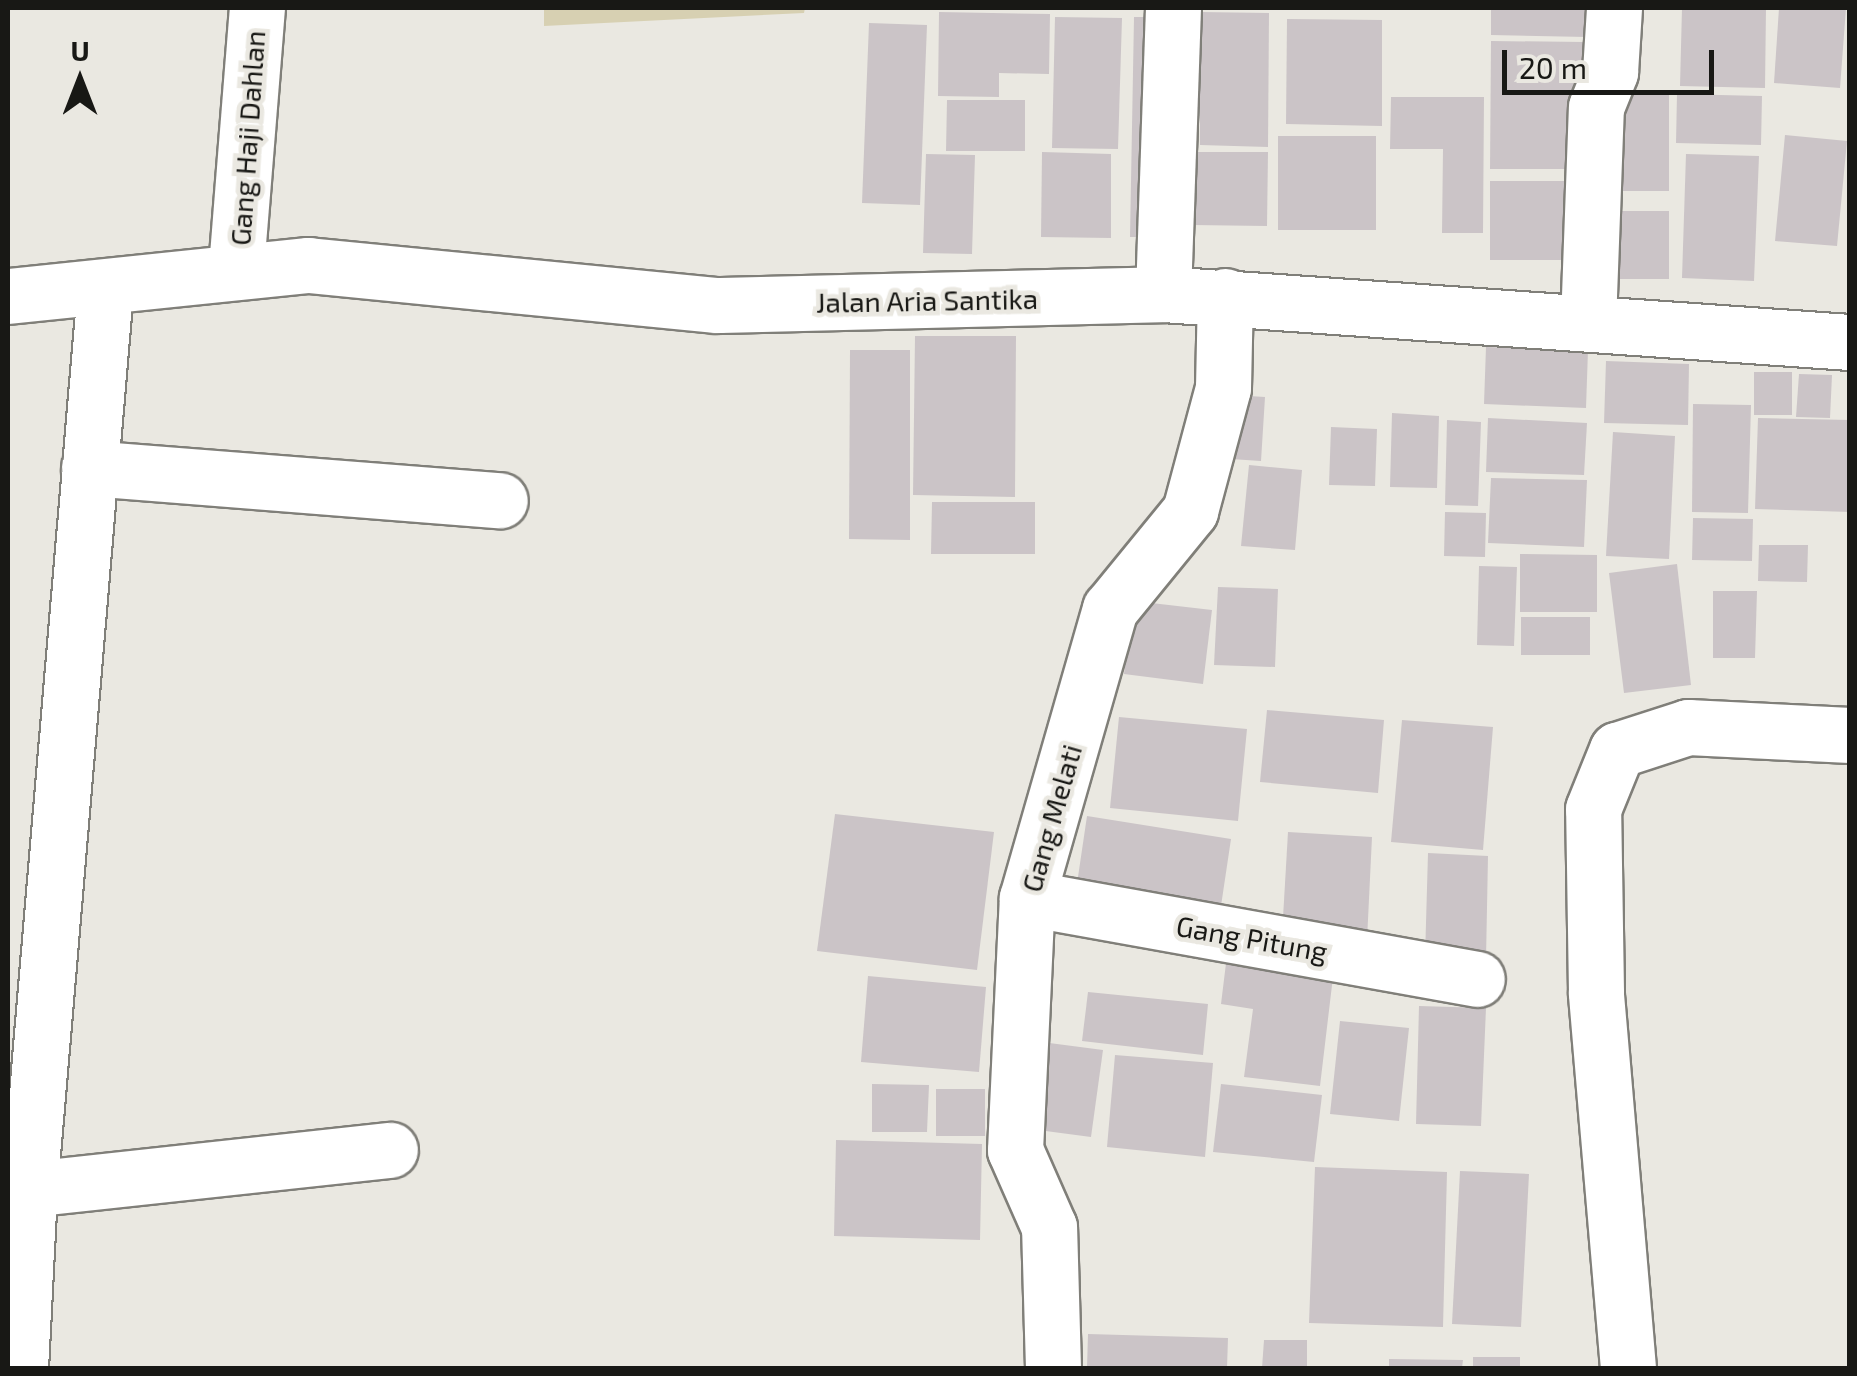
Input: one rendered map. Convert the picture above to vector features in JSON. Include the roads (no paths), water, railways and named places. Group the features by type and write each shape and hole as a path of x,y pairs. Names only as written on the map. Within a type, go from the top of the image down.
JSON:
{"street":[{"name":"Gang Haji Dahlan","path":"236,268 257,8"},
{"path":"1163,294 1172,8"},
{"path":"1588,323 1596,107 1610,72 1614,8"},
{"name":"Jalan Aria Santika","path":"8,296 105,290 236,268 308,265 716,304 1225,296 1850,342"},
{"path":"20,1368 29,1189 105,290"},
{"name":"Gang Melati","path":"1053,1368 1049,1227 1015,1150 1027,898 1110,609 1190,510 1222,388 1225,296"},
{"path":"89,468 500,500"},
{"path":"1628,1368 1596,992 1593,809 1617,750 1688,727 1850,735"},
{"name":"Gang Pitung","path":"1027,898 1477,979"},
{"path":"29,1189 390,1150"}]}
